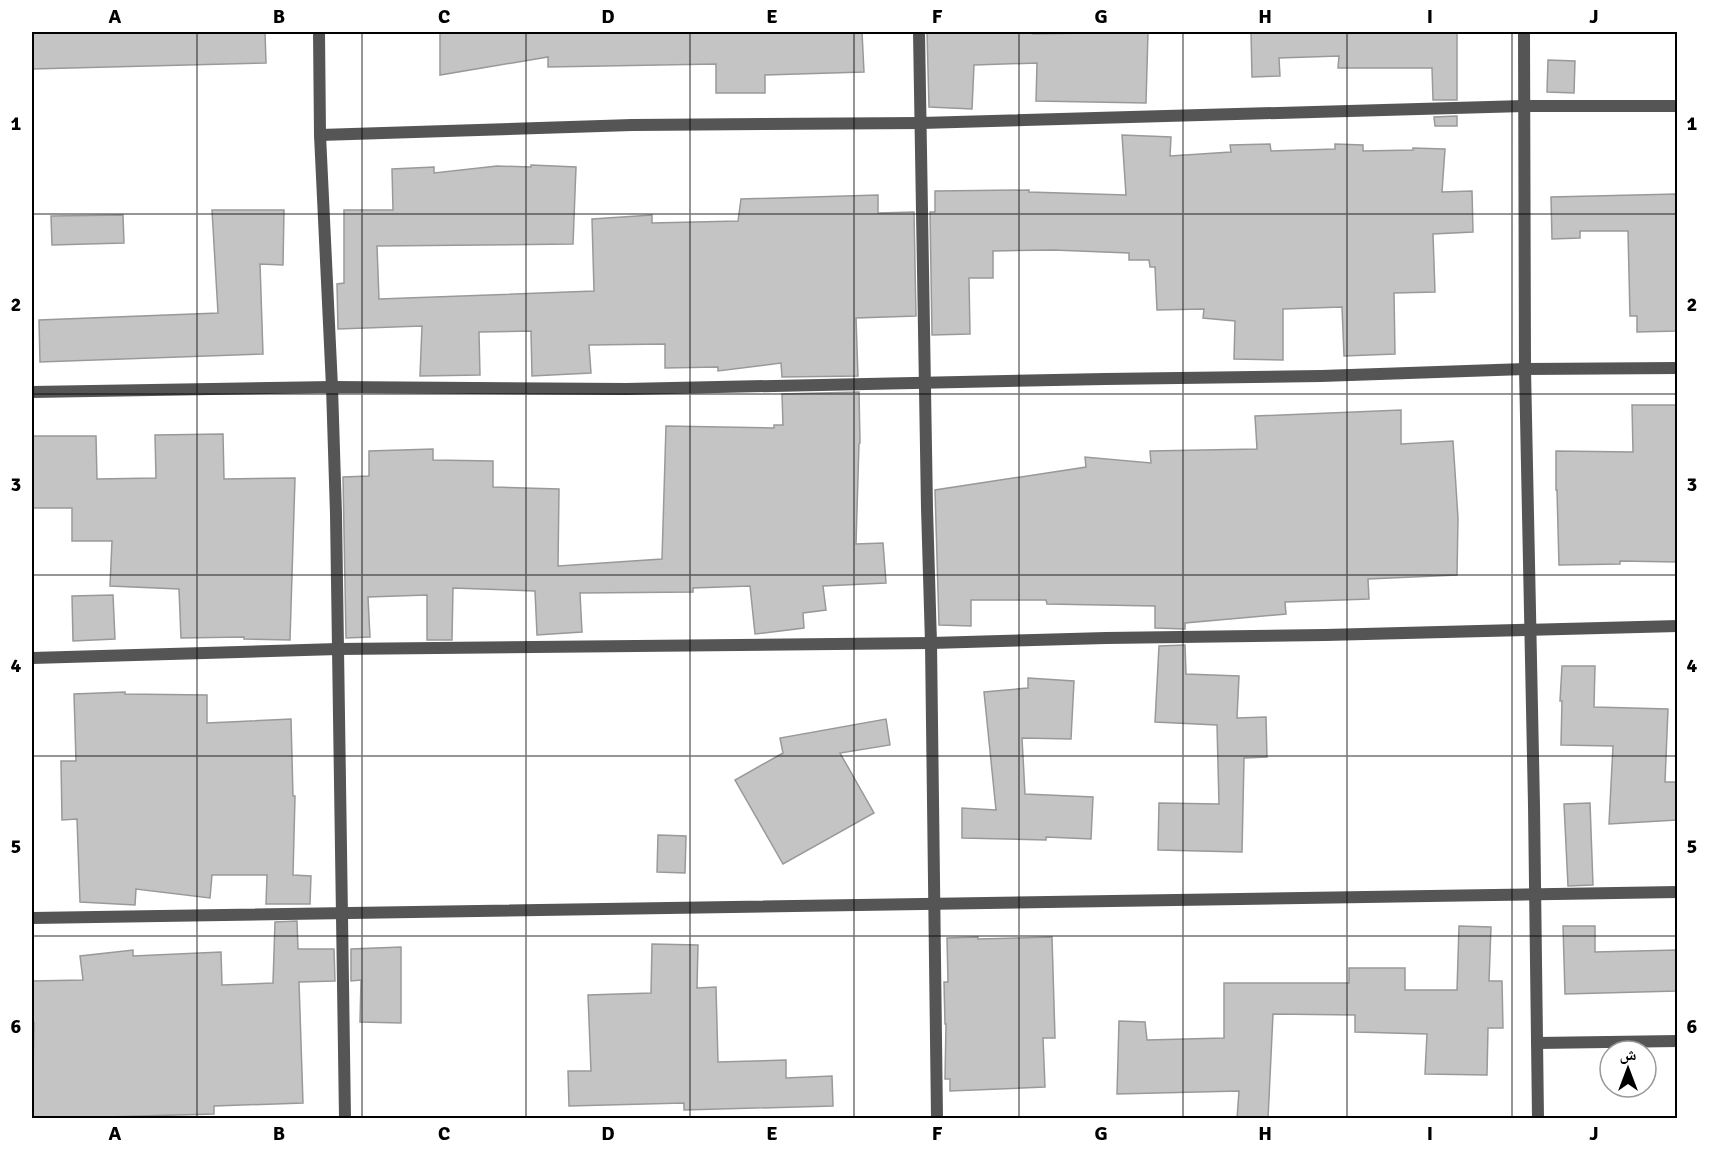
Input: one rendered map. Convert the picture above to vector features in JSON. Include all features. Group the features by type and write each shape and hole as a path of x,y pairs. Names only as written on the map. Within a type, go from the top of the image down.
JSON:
{"street":[{"path":"319,32 320,135 332,387 345,1119"},
{"path":"919,32 931,643 937,1119"},
{"path":"1524,32 1525,369 1538,1119"},
{"path":"320,135 632,125 921,123 1524,106 1677,106"},
{"path":"32,392 332,387 626,390 1321,376 1525,369 1677,368"},
{"path":"32,658 338,649 931,643 1677,626"},
{"path":"32,918 341,911 935,905 1677,892"},
{"path":"1537,1043 1677,1041"}],"building":[{"path":"32,32 265,32 266,63 32,69"},
{"path":"862,32 864,72 765,75 765,93 716,93 716,64 548,67 548,57 440,75 440,33"},
{"path":"927,32 1033,32 1033,34 1148,32 1146,103 1036,101 1037,63 974,65 972,109 929,107"},
{"path":"1251,32 1457,32 1457,100 1433,100 1432,68 1338,68 1339,56 1279,58 1280,76 1252,77"},
{"path":"1548,60 1575,61 1574,93 1547,92"},
{"path":"1457,116 1457,126 1435,126 1434,117"},
{"path":"1122,135 1171,137 1170,156 1231,152 1230,145 1270,144 1271,151 1335,149 1335,144 1363,145 1363,151 1445,149 1442,192 1472,191 1473,232 1433,234 1435,292 1394,293 1395,354 1344,356 1342,307 1283,309 1283,360 1234,359 1235,321 1203,318 1204,309 1157,310 1155,267 1150,267 1149,260 1129,260 1129,253 1053,250 993,251 993,278 969,278 970,334 932,335 930,212 935,212 935,191 1029,190 1029,192 1126,195"},
{"path":"531,165 576,167 573,244 377,246 379,299 594,291 592,219 652,215 652,223 738,221 741,199 878,195 878,213 914,212 916,316 856,318 858,376 782,377 781,363 718,371 718,367 665,368 665,344 589,345 591,373 532,376 531,331 479,332 480,375 420,376 422,326 338,329 337,284 344,283 344,210 393,210 392,169 434,167 434,173 497,166 531,167"},
{"path":"1677,194 1677,331 1637,332 1637,316 1630,316 1628,231 1580,231 1580,238 1552,239 1551,197"},
{"path":"212,210 284,210 283,265 260,264 263,354 40,362 39,320 218,313"},
{"path":"123,215 124,243 52,245 51,216"},
{"path":"859,392 860,443 856,544 883,543 886,583 823,586 826,610 803,613 804,628 755,634 750,586 693,588 693,592 580,593 582,632 537,635 535,591 453,588 452,640 427,640 427,595 368,597 370,637 346,638 343,477 369,476 369,451 433,449 433,460 493,461 493,487 559,489 558,566 662,559 666,426 774,428 774,425 783,425 782,394"},
{"path":"1632,405 1677,405 1677,562 1620,561 1620,564 1559,565 1556,451 1633,452"},
{"path":"1401,410 1401,444 1453,441 1458,518 1457,575 1368,579 1369,599 1285,602 1286,614 1185,623 1185,629 1155,628 1155,606 1047,604 1046,600 971,600 971,626 939,625 935,490 1086,467 1085,457 1151,463 1150,451 1257,449 1255,416"},
{"path":"223,434 224,479 295,478 290,640 244,639 244,637 181,638 179,589 110,586 112,541 72,541 72,508 32,508 32,436 96,436 97,479 156,478 155,435"},
{"path":"113,595 115,639 73,641 72,596"},
{"path":"1185,645 1186,674 1239,676 1237,718 1266,717 1267,757 1244,758 1242,852 1158,850 1159,803 1219,804 1217,725 1155,722 1159,646"},
{"path":"1562,666 1595,666 1594,707 1668,709 1665,782 1677,782 1677,820 1609,824 1613,746 1561,745"},
{"path":"1028,678 1074,681 1071,739 1022,738 1025,794 1093,797 1091,839 962,838 962,808 996,810 984,692 1028,688"},
{"path":"125,692 125,694 207,695 207,723 291,719 293,796 295,796 293,875 311,876 310,904 266,904 267,875 212,875 210,898 136,889 135,905 80,902 77,819 62,820 61,761 76,761 74,694"},
{"path":"886,719 890,745 840,753 874,813 783,864 735,780 783,753 780,738"},
{"path":"1590,803 1593,885 1568,886 1564,804"},
{"path":"658,835 686,836 685,873 657,872"},
{"path":"297,921 298,949 334,949 335,981 299,982 303,1103 214,1106 214,1114 32,1119 34,1023 32,1024 32,981 83,980 80,956 133,950 133,956 221,952 222,985 273,983 275,922"},
{"path":"1459,926 1491,927 1489,981 1502,981 1503,1028 1488,1028 1487,1075 1425,1074 1427,1034 1355,1032 1355,1015 1273,1014 1268,1119 1237,1119 1239,1091 1117,1094 1119,1021 1145,1022 1147,1040 1224,1038 1224,983 1349,983 1349,968 1405,968 1405,990 1457,990"},
{"path":"1563,926 1595,926 1595,952 1677,950 1677,991 1565,994"},
{"path":"978,937 978,939 1052,937 1055,1038 1043,1038 1045,1087 950,1091 950,1079 945,1079 944,982 948,982 947,938"},
{"path":"652,944 698,945 697,988 716,987 718,1062 786,1060 786,1078 832,1076 833,1106 684,1110 684,1103 569,1106 568,1071 591,1071 588,995 651,993"},
{"path":"401,947 401,1023 360,1022 361,980 351,981 351,949"}]}
